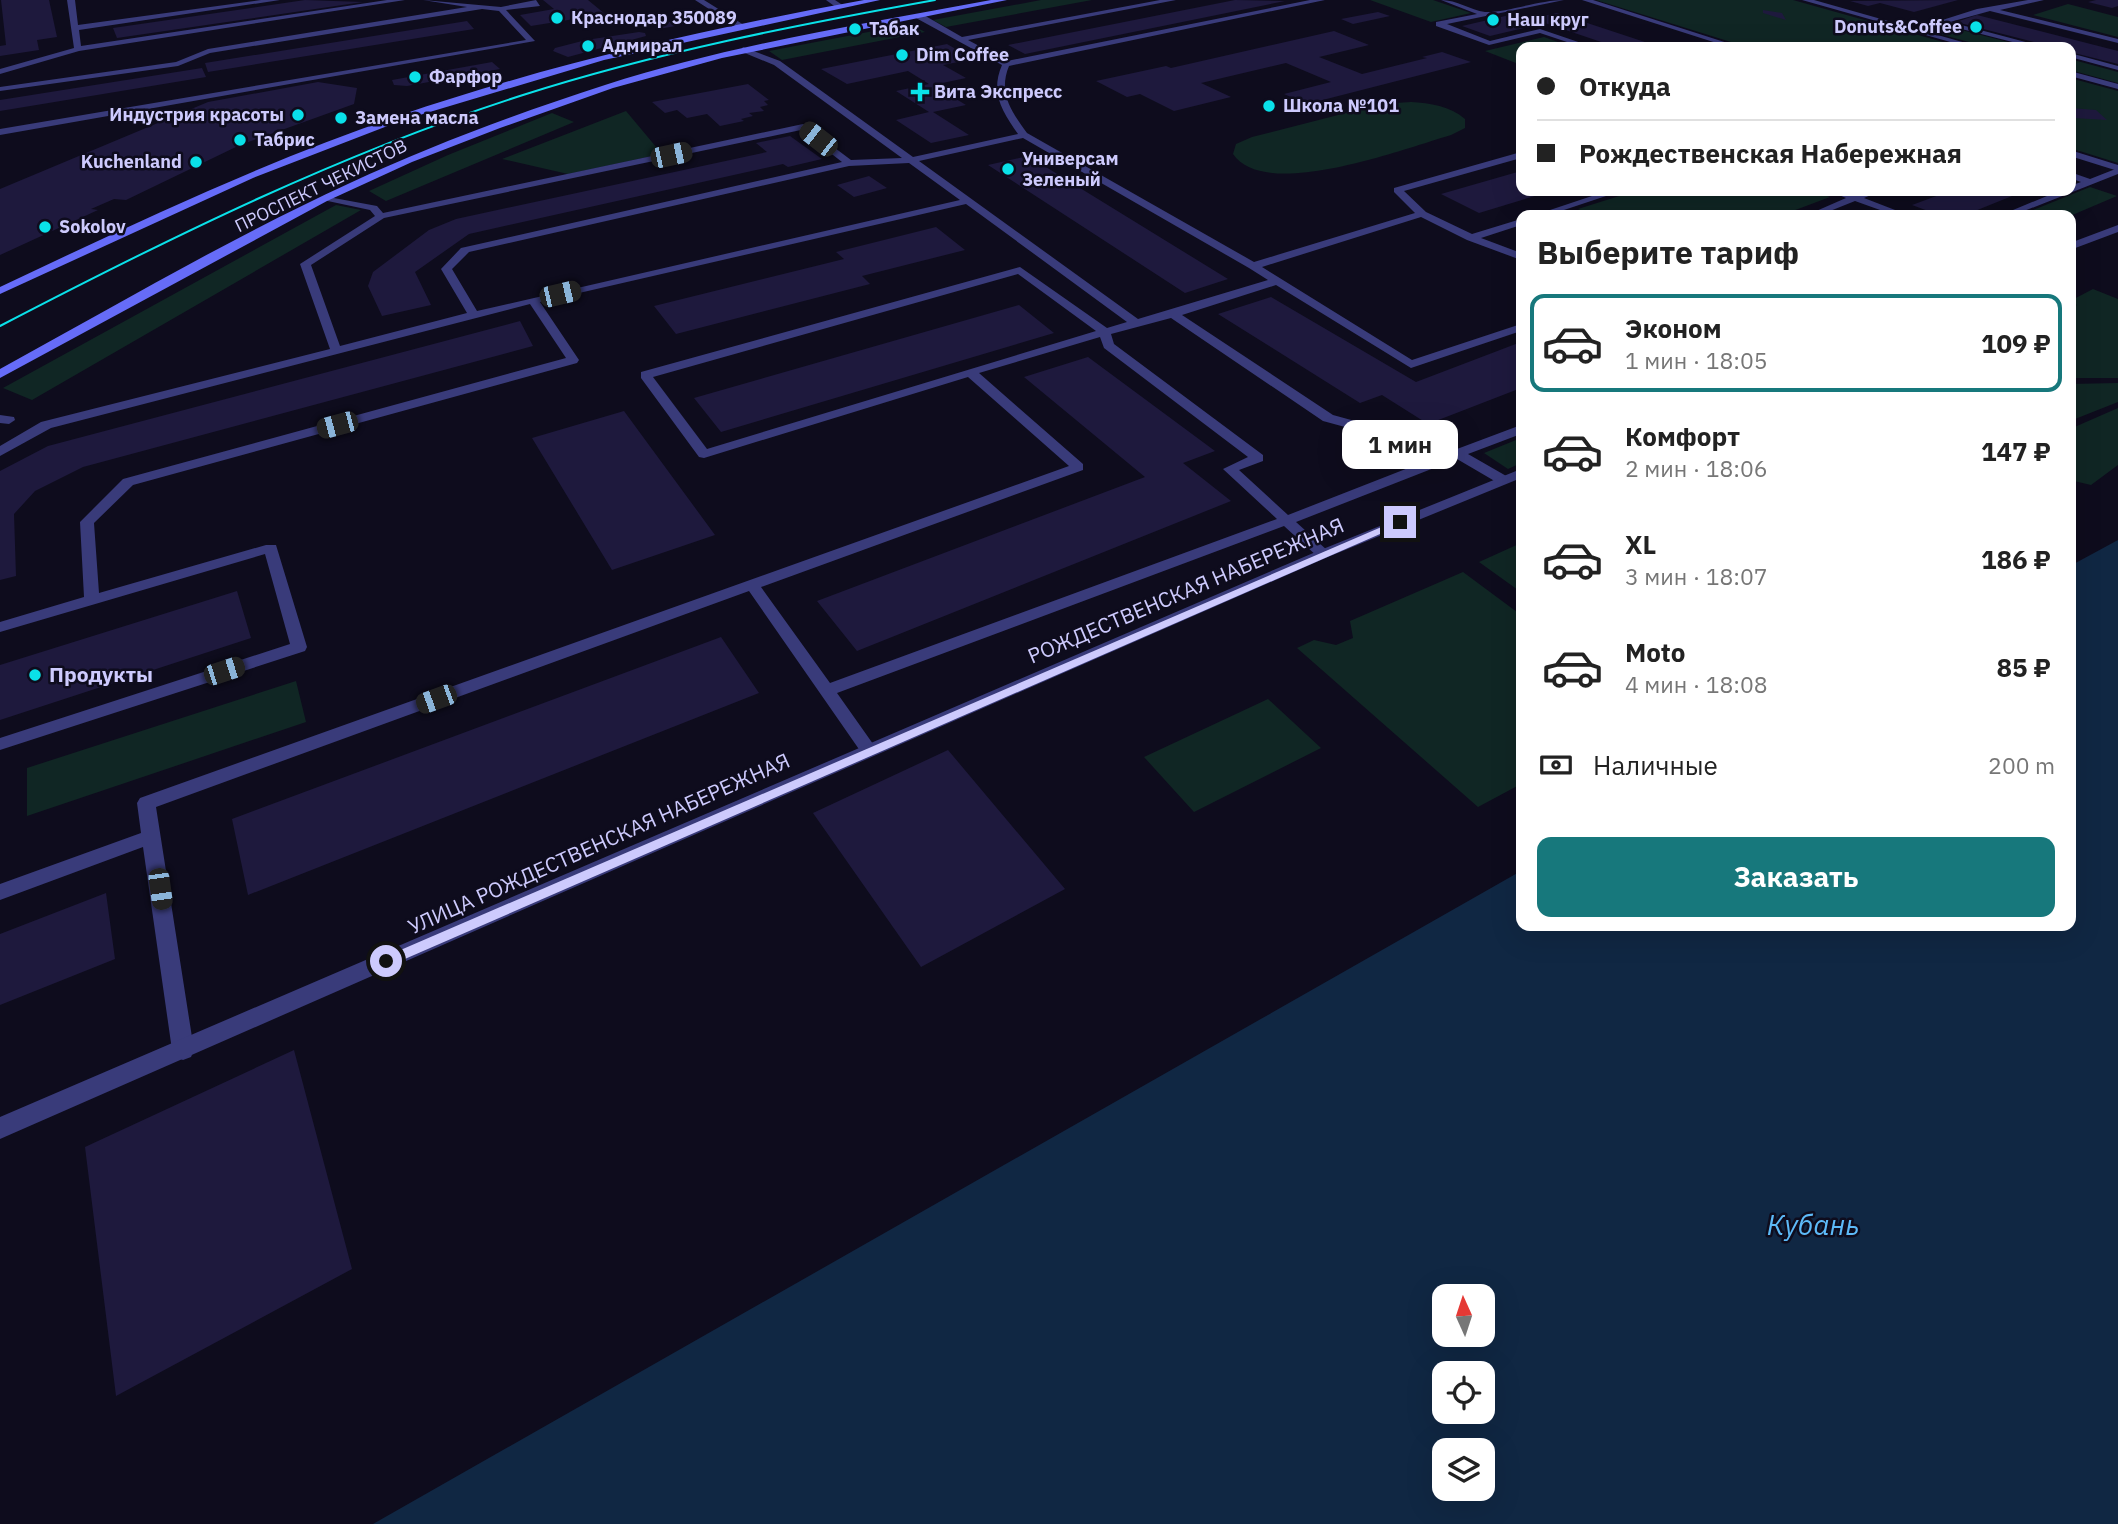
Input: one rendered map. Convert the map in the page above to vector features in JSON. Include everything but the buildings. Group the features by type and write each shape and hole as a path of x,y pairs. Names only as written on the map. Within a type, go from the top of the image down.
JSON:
{"main road":[{"name":"ПРОСПЕКТ ЧЕКИСТОВ","path":"0,290 228,184 334,141 501,85 593,59 740,25 876,0"},
{"name":"ПРОСПЕКТ ЧЕКИСТОВ","path":"0,374 326,198 430,152 556,104 743,49 1003,0"}],"street":[{"path":"71,0 78,49"},
{"path":"76,28 276,0"},
{"path":"0,72 78,49 401,0"},
{"path":"427,0 501,9 537,4 532,0"},
{"path":"699,0 740,25"},
{"path":"830,0 840,6"},
{"path":"961,39 1171,0"},
{"path":"919,16 1006,64 1321,0"},
{"path":"1445,0 1485,14"},
{"path":"1560,0 1439,24 1489,43 1540,30 1575,42"},
{"path":"1586,0 1721,42"},
{"path":"1806,0 1958,42"},
{"path":"1915,30 1988,5 2011,6 2040,0"},
{"path":"1988,5 2118,41"},
{"path":"0,89 178,64 208,51 486,6"},
{"path":"0,132 531,41 501,9"},
{"path":"1943,22 2021,42"},
{"path":"743,49 778,63 1136,323"},
{"path":"2076,57 2118,68"},
{"path":"1006,64 1000,76 1001,103 1024,135 1253,266 1411,364 1516,329"},
{"path":"2076,75 2118,87"},
{"path":"335,349 305,264 381,216 803,127 849,163"},
{"path":"474,315 446,269 465,250 849,163 912,160 1024,135"},
{"path":"2076,155 2118,169"},
{"path":"1516,156 1398,190 1422,214 1471,238 1516,255"},
{"path":"2076,187 2118,169"},
{"path":"2076,177 2090,182"},
{"path":"1556,210 1600,196"},
{"path":"1849,196 1889,210"},
{"path":"1825,210 1861,196"},
{"path":"2019,210 2054,196"},
{"path":"326,198 373,208 381,216"},
{"path":"0,452 47,425 335,349 533,300 968,201"},
{"path":"1253,266 1422,214"},
{"path":"1471,238 1516,224"},
{"path":"2076,245 2118,228"},
{"path":"1277,281 1173,314 1104,332 704,454 645,375 1020,270 1104,332 1108,345 1258,458 1230,469 1323,554"},
{"path":"92,600 88,522 128,482 573,360 533,300"},
{"path":"1173,314 1328,418 1458,454 1503,480"},
{"path":"183,1050 146,803 1078,467 971,373"},
{"path":"827,690 1285,521 1516,431"},
{"name":"РОЖДЕСТВЕНСКАЯ НАБЕРЕЖНАЯ","path":"869,751 1323,554 1516,475"},
{"path":"0,627 271,548 299,647 0,744"},
{"path":"752,585 869,751"},
{"name":"УЛИЦА РОЖДЕСТВЕНСКАЯ НАБЕРЕЖНАЯ","path":"0,1128 869,751"},
{"path":"0,892 153,836"}],"green space":[{"path":"1041,0 1092,0 946,27 933,20"},
{"path":"1370,0 1433,0 1471,13 1431,22"},
{"path":"1596,0 1793,0 1943,42 1731,42"},
{"path":"2068,4 2118,17 2118,37 2033,15"},
{"path":"910,24 925,32 782,60 769,51"},
{"path":"1954,28 2008,42 1969,42 1936,33"},
{"path":"1544,37 1558,42 1523,42"},
{"path":"1516,44 1516,63 1485,51"},
{"path":"2076,61 2118,72 2118,83 2076,72"},
{"path":"2076,80 2118,91 2118,163 2076,150"},
{"path":"1381,104 1432,104 1453,111 1465,119 1465,128 1451,135 1371,159 1304,173 1274,173 1250,167 1233,154 1236,144 1252,137"},
{"path":"626,111 662,154 568,174 502,159"},
{"path":"552,113 574,122 386,201 369,191 448,155"},
{"path":"2090,187 2117,196 2076,213 2076,210 2033,210 2068,196 2076,196 2076,193"},
{"path":"1619,196 1830,197 1795,210 1578,209"},
{"path":"336,205 361,210 32,400 3,388"},
{"path":"2093,289 2118,299 2118,378 2076,378 2076,298"},
{"path":"2118,383 2118,402 2076,419 2076,384"},
{"path":"2118,408 2118,465 2091,485 2076,481 2076,426"},
{"path":"1516,440 1516,465 1508,469 1484,453"},
{"path":"1516,545 1516,589 1479,562"},
{"path":"1463,572 1516,611 1516,787 1478,807 1297,648 1314,640 1336,645 1353,638 1350,621"},
{"path":"296,681 306,722 27,816 27,768"},
{"path":"1268,699 1321,748 1194,812 1144,757"}],"water":[{"name":"Кубань","path":"2118,540 2118,1524 373,1524 1516,874 1516,931 2076,931 2076,563"}],"tram line":[{"path":"0,326 257,199 322,170 455,118 523,95 676,53 935,0"}],"place":[{"name":"Краснодар 350089","path":"557,18"},
{"name":"Наш круг","path":"1493,20"},
{"name":"Donuts&Coffee","path":"1976,27"},
{"name":"Табак","path":"855,29"},
{"name":"Адмирал","path":"588,46"},
{"name":"Dim Coffee","path":"902,55"},
{"name":"Фарфор","path":"415,77"},
{"name":"Вита Экспресс","path":"920,92"},
{"name":"Школа №101","path":"1269,106"},
{"name":"Индустрия красоты","path":"298,115"},
{"name":"Замена масла","path":"341,118"},
{"name":"Табрис","path":"240,140"},
{"name":"Kuchenland","path":"196,162"},
{"name":"Универсам Зеленый","path":"1008,169"},
{"name":"Sokolov","path":"45,227"},
{"name":"Продукты","path":"35,675"}],"route":[{"path":"386,961 1400,522"}]}
